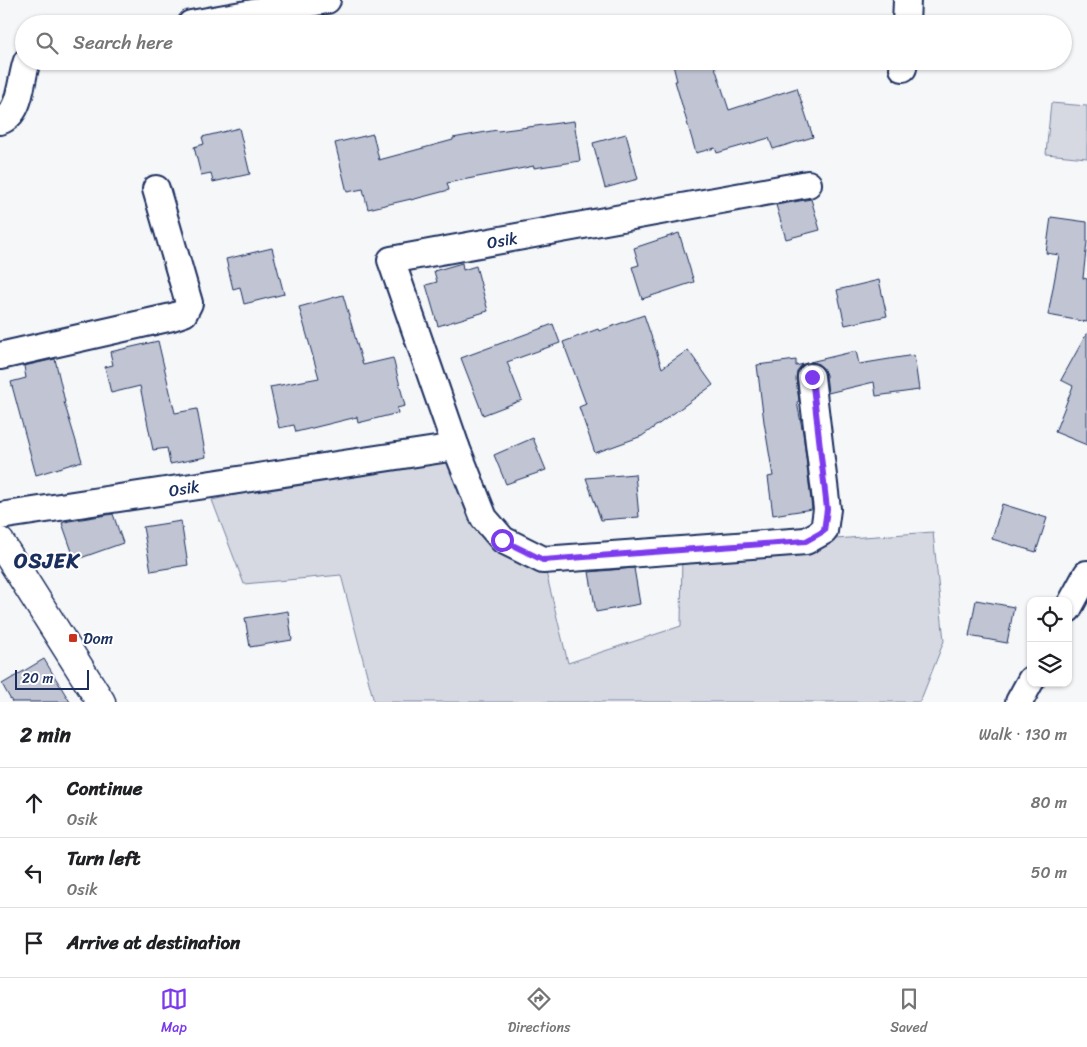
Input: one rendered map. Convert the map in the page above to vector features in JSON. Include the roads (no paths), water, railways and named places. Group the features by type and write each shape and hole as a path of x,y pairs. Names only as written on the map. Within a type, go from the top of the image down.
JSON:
{"main road":[{"path":"3,553 101,702"}],"street":[{"path":"242,15 327,0"},
{"path":"906,15 907,0"},
{"path":"0,121 12,113 16,106 25,70"},
{"name":"Osik","path":"808,184 391,260 456,447 484,518 502,540 543,560 806,541 824,531 827,509 812,377"},
{"path":"0,356 184,313 189,303 156,189"},
{"name":"Osik","path":"0,516 456,447"},
{"path":"1072,602 1087,574"},
{"path":"1019,702 1027,687"}],"place":[{"name":"Dom","path":"73,638"}],"district":[{"name":"OSJEK","path":"47,561"}]}
